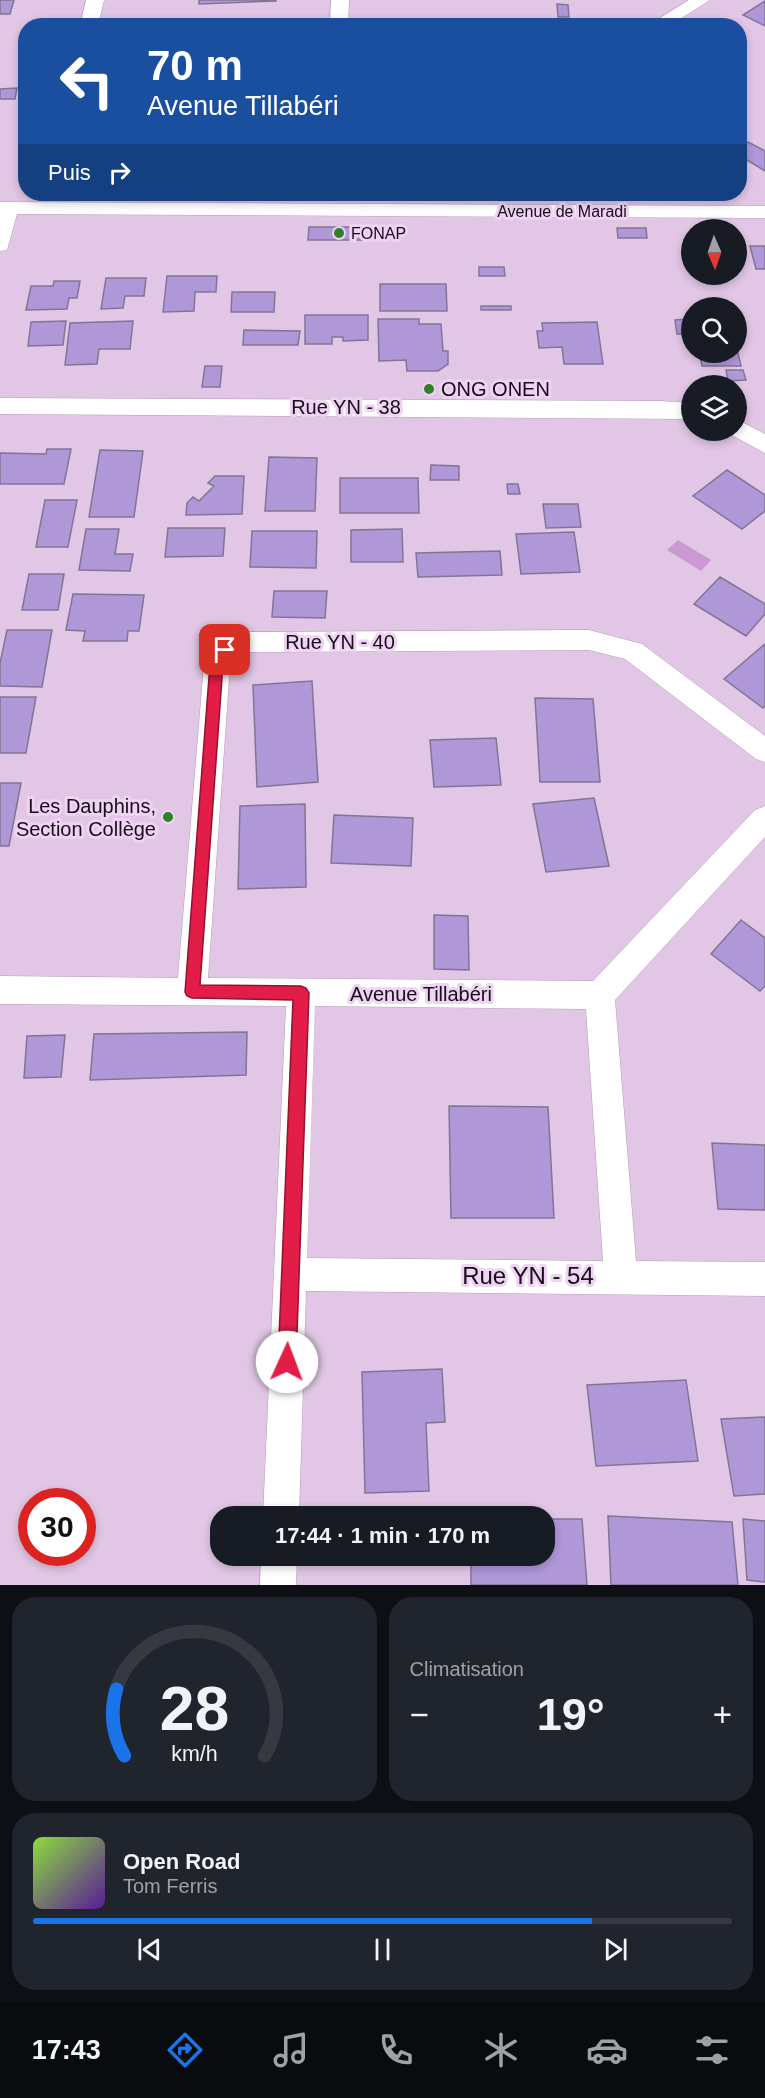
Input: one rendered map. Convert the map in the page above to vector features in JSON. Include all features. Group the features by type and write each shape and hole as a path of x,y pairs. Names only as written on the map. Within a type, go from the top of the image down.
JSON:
{"street":[{"path":"91,18 95,0"},
{"path":"339,18 340,0"},
{"path":"669,18 700,0"},
{"name":"Avenue de Maradi","path":"5,208 47,201 658,203 765,212"},
{"path":"0,245 5,208"},
{"name":"Rue YN - 38","path":"0,406 681,410"},
{"path":"747,434 765,445"},
{"name":"Rue YN - 40","path":"192,992 217,664 225,650 244,642 589,640 611,643 633,651 765,751"},
{"path":"621,1277 600,995 765,818"},
{"name":"Avenue Tillabéri","path":"0,990 600,995"},
{"path":"281,1506 301,993"},
{"name":"Rue YN - 54","path":"290,1274 765,1279"},
{"path":"278,1585 279,1566"}],"shaded area":[{"path":"678,540 711,560 701,571 667,550"}],"building":[{"path":"0,0 14,0 10,14 0,14"},
{"path":"199,0 276,0 276,1 199,4"},
{"path":"765,1 765,26 743,15"},
{"path":"557,4 568,5 569,17 558,17"},
{"path":"17,88 15,99 0,99 0,89"},
{"path":"747,143 765,151 765,171 747,160"},
{"path":"309,227 365,227 365,240 308,240"},
{"path":"617,228 646,228 647,238 618,238"},
{"path":"750,246 765,246 765,269 756,269"},
{"path":"479,267 504,267 505,276 479,276"},
{"path":"167,276 217,276 216,292 195,292 194,311 163,312"},
{"path":"106,278 146,278 144,296 125,296 123,308 101,309"},
{"path":"54,281 80,281 77,298 69,298 67,309 26,310 31,286 53,286"},
{"path":"380,284 446,284 447,311 380,311"},
{"path":"232,292 275,292 274,312 231,312"},
{"path":"481,306 511,306 511,310 481,310"},
{"path":"305,315 368,315 368,340 343,341 343,337 332,337 332,344 305,344"},
{"path":"378,319 419,319 419,324 441,324 443,351 448,351 448,364 438,371 407,371 406,360 379,361"},
{"path":"675,320 681,320 681,334 677,334"},
{"path":"66,321 63,345 28,346 31,322"},
{"path":"133,321 130,349 99,349 97,364 65,365 70,323"},
{"path":"597,322 603,364 564,364 562,347 539,348 537,331 543,331 542,323"},
{"path":"244,330 300,331 298,345 243,345"},
{"path":"701,363 740,363 741,366 702,366"},
{"path":"205,366 222,366 220,387 202,387"},
{"path":"726,370 743,370 744,375 727,375"},
{"path":"47,449 71,449 64,484 0,484 0,453 46,454"},
{"path":"100,450 143,451 134,517 89,517"},
{"path":"269,457 317,458 315,511 265,511"},
{"path":"431,465 459,466 459,480 430,480"},
{"path":"727,470 765,495 765,511 742,529 693,496"},
{"path":"215,476 244,476 242,514 186,515 187,503 193,497 199,501 214,486 208,483"},
{"path":"340,478 418,478 419,513 340,513"},
{"path":"507,484 518,484 520,494 508,494"},
{"path":"45,500 77,500 68,547 36,547"},
{"path":"543,504 578,504 581,527 546,528"},
{"path":"168,528 225,528 223,556 165,557"},
{"path":"86,529 119,529 115,554 133,554 130,571 79,570"},
{"path":"402,529 403,562 351,562 351,530"},
{"path":"252,531 317,531 316,568 250,567"},
{"path":"574,532 580,572 521,574 516,534"},
{"path":"500,551 502,575 418,577 416,553"},
{"path":"29,574 64,574 58,610 22,610"},
{"path":"720,577 765,604 765,614 746,636 694,604"},
{"path":"274,591 327,591 325,618 272,617"},
{"path":"73,594 144,595 139,631 128,631 127,641 83,641 85,631 66,630"},
{"path":"7,630 52,630 42,687 0,686 0,663"},
{"path":"765,644 765,706 763,708 724,679"},
{"path":"312,681 318,782 257,787 253,685"},
{"path":"0,697 36,697 26,753 0,753"},
{"path":"535,698 593,699 600,782 540,782"},
{"path":"496,738 501,785 434,787 430,740"},
{"path":"0,783 21,783 9,846 0,846"},
{"path":"594,798 609,866 546,872 533,804"},
{"path":"305,804 306,887 238,889 240,806"},
{"path":"334,815 413,818 411,866 331,863"},
{"path":"434,915 468,916 469,970 434,969"},
{"path":"741,920 765,938 765,986 760,991 711,954"},
{"path":"247,1032 246,1075 90,1080 94,1034"},
{"path":"65,1035 61,1077 24,1078 27,1036"},
{"path":"449,1106 548,1107 554,1218 451,1218"},
{"path":"712,1143 765,1145 765,1210 718,1209"},
{"path":"442,1369 445,1422 426,1423 429,1491 365,1493 362,1372"},
{"path":"686,1380 698,1461 596,1466 587,1385"},
{"path":"765,1417 765,1494 734,1496 721,1419"},
{"path":"608,1516 732,1522 738,1585 611,1585"},
{"path":"555,1519 582,1519 587,1585 471,1585 471,1566 555,1566"},
{"path":"743,1519 765,1521 765,1582 747,1580"}],"place":[{"name":"FONAP","path":"339,233"},
{"name":"ONG ONEN","path":"429,389"},
{"name":"Les Dauphins, Section Collège","path":"168,817"}],"route":[{"path":"225,650 217,664 192,992 301,993 287,1362"}]}
